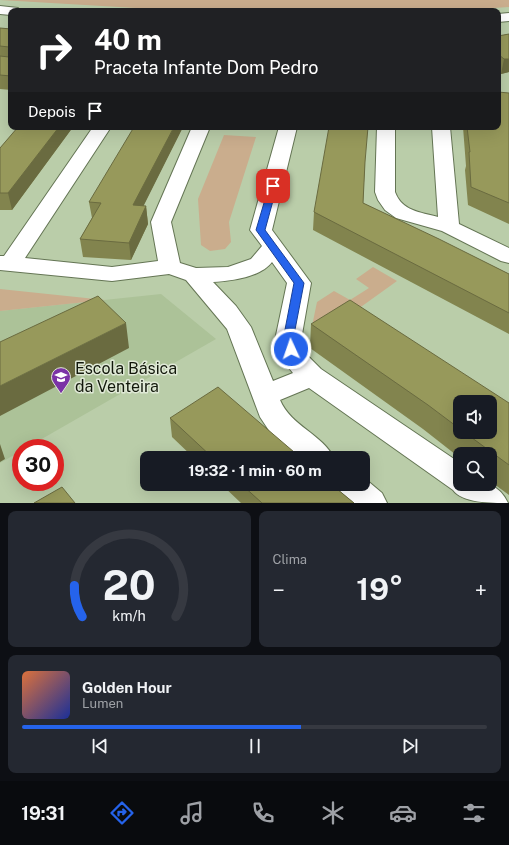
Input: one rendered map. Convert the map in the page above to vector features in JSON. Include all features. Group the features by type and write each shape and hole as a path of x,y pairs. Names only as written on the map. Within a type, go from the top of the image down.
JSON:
{"street":[{"path":"100,130 5,263 112,274 170,267 194,275 230,274 259,264 273,246"},
{"path":"170,267 161,222 200,130"},
{"path":"287,130 261,230 299,283 288,340 294,358 312,376 453,475"},
{"path":"386,130 385,192 392,206 403,214 449,227 509,256"},
{"path":"441,130 449,227"},
{"path":"194,275 239,327 270,409 280,424 311,451"},
{"path":"265,395 312,376"},
{"path":"357,491 371,503"},
{"path":"475,491 492,503"}],"shaded area":[{"path":"0,0 509,0 509,7 494,8 136,8"},
{"path":"224,135 256,137 229,222 231,242 225,249 210,251 201,245 198,199"},
{"path":"373,267 397,281 319,337 311,331 317,302 334,291 350,300 369,288 356,279"},
{"path":"0,289 105,300 0,311"},
{"name":"Escola Básica da Venteira","path":"161,294 216,339 42,439 12,439 12,456 0,463 0,311"}],"building":[{"path":"0,28 8,29 8,47 0,46"},
{"path":"509,34 509,59 504,59 501,56 501,35"},
{"path":"0,56 8,57 8,76 0,75"},
{"path":"501,92 509,93 509,203 471,187 470,152 467,130 501,130"},
{"path":"15,130 57,130 8,193 0,193 0,148"},
{"path":"132,130 172,130 133,205 146,206 129,243 80,239 101,203 89,202"},
{"path":"328,130 368,130 363,203 509,274 509,313 314,212"},
{"path":"98,296 126,323 0,386 0,342"},
{"path":"350,300 497,395 453,395 453,424 311,324"},
{"path":"218,387 293,451 205,451 170,418"},
{"path":"497,395 509,403 509,465 497,456 497,447 484,447 474,439 497,439"},
{"path":"64,489 75,503 34,503 55,491 64,491"},
{"path":"249,491 339,491 354,503 262,503"}],"place":[{"name":"Escola Básica da Venteira","path":"61,394"}],"route":[{"path":"273,186 261,230 299,283 288,340 291,349"}]}
